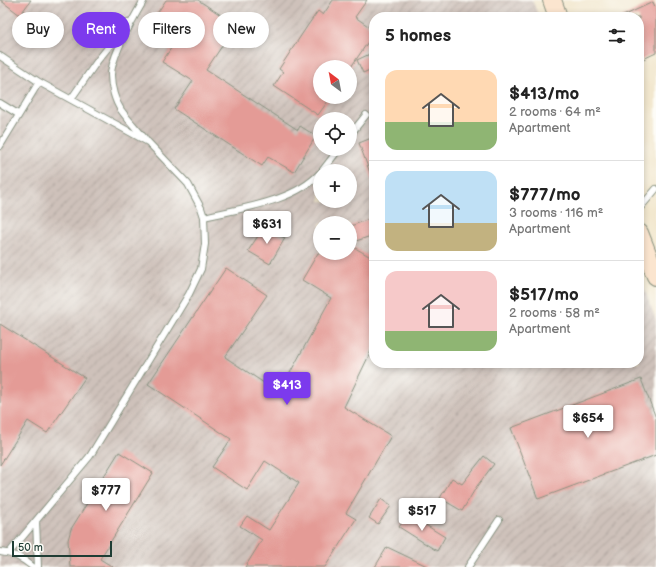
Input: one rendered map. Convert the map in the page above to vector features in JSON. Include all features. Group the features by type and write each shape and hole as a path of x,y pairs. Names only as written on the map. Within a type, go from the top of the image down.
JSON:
{"main road":[{"path":"552,0 556,12"},
{"path":"644,246 656,276"}],"lane":[{"path":"9,553 90,456 189,294 201,269 205,244 204,217 202,208 188,184 148,142 121,110 113,92 111,74 116,56 133,18 144,0"},
{"path":"71,99 98,60 133,18"},
{"path":"0,56 39,82 148,142"},
{"path":"0,146 18,114 39,82"},
{"path":"0,103 18,114"},
{"path":"357,126 366,115"},
{"path":"327,164 334,156"},
{"path":"204,217 264,202 297,191 313,181"},
{"path":"644,203 656,189"},
{"path":"468,567 499,520"},
{"path":"36,521 38,567"},
{"path":"0,552 9,553 25,559 33,567"}],"shaded area":[{"path":"0,0 532,0 537,12 369,12 369,368 644,368 644,289 656,320 656,567 0,567"}],"building":[{"path":"0,0 31,0 22,12 16,12"},
{"path":"166,0 198,0 216,12 213,12 213,48 221,48 206,70 298,130 300,126 313,134 313,141 294,172 268,157 262,166 174,109 193,81 162,62 171,48 205,48 205,12 158,12"},
{"path":"333,0 367,0 355,17 369,27 369,40 356,60 313,60 313,104 326,104 320,112 313,112 274,86 283,72 279,69 318,11 323,15"},
{"path":"653,2 656,9 656,53 644,59 644,12 632,12"},
{"path":"369,54 369,70 363,73 357,60"},
{"path":"369,139 369,170 359,143"},
{"path":"369,219 369,237 357,241 357,224"},
{"path":"264,227 285,238 270,264 248,251"},
{"path":"357,249 369,256 369,355 344,407 391,436 346,513 356,519 325,567 245,567 262,540 240,526 247,516 269,530 299,483 265,461 247,490 212,467 231,439 148,384 226,268 267,295 225,357 279,393 331,298 302,280 314,260 357,260"},
{"path":"0,324 85,378 47,433 28,421 0,465"},
{"path":"641,379 656,418 656,455 538,499 511,428"},
{"path":"119,452 153,473 100,559 113,567 70,567 68,540 71,529"},
{"path":"484,456 494,464 477,486 462,511 440,498 452,478 462,484"},
{"path":"381,499 391,506 378,524 369,518"},
{"path":"408,514 445,537 437,551 399,527"},
{"path":"387,547 429,567 375,567"}]}
